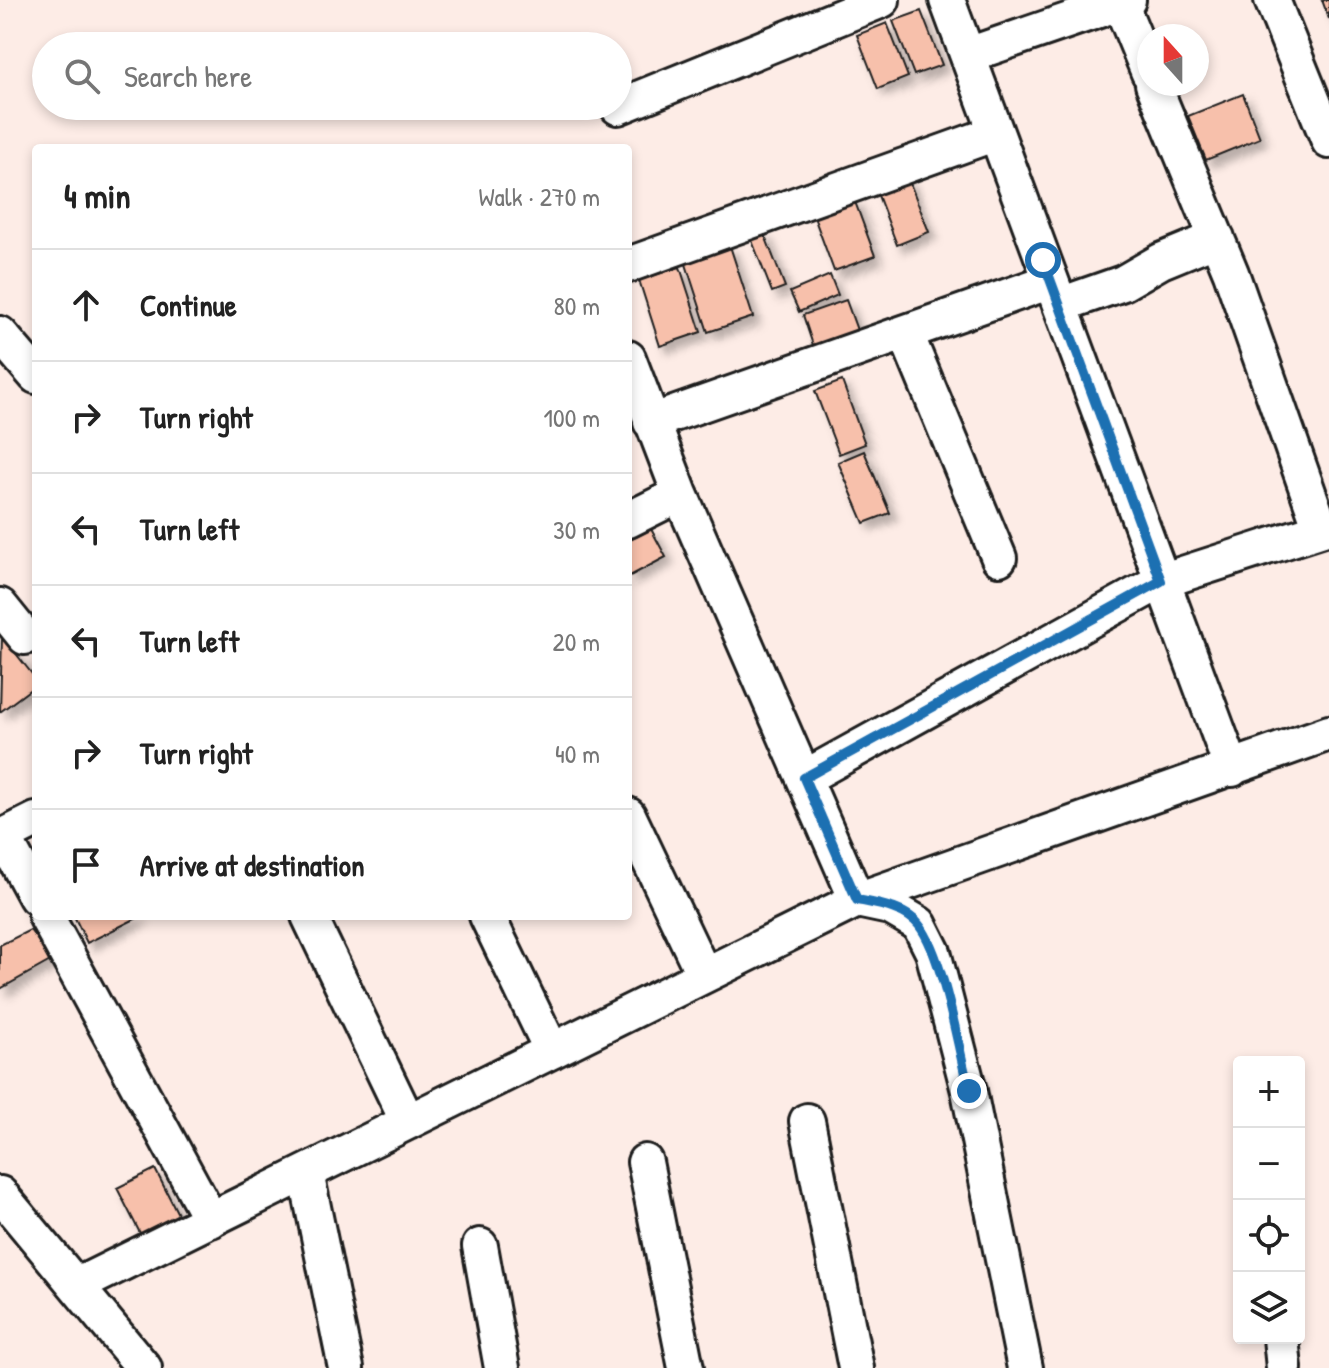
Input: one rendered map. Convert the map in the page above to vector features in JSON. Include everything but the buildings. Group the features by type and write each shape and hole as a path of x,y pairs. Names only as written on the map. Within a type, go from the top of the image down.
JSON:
{"street":[{"path":"632,101 882,0"},
{"path":"947,0 1232,769"},
{"path":"1272,0 1329,141"},
{"path":"968,55 1122,1 1137,41"},
{"path":"804,778 1161,581 1325,528 1217,238 1158,96"},
{"path":"632,264 996,133"},
{"path":"651,422 906,334 1056,293 1123,283 1161,261 1217,238"},
{"path":"0,334 32,371"},
{"path":"906,334 999,558"},
{"path":"632,369 680,494 857,900"},
{"path":"632,518 680,494"},
{"path":"76,1286 857,900 1329,733"},
{"path":"32,822 2,837 32,890"},
{"path":"632,823 704,975"},
{"path":"857,900 890,907 919,924 933,952 969,1091 1025,1368"},
{"path":"48,920 211,1220"},
{"path":"311,920 408,1122"},
{"path":"489,920 552,1051"},
{"path":"807,1121 856,1368"},
{"path":"645,1162 686,1368"},
{"path":"306,1173 346,1368"},
{"path":"0,1194 144,1368"},
{"path":"480,1246 502,1368"},
{"path":"1282,1344 1284,1368"}],"route":[{"path":"969,1091 933,952 919,924 890,907 857,900 804,778 1161,581 1043,260"}]}
